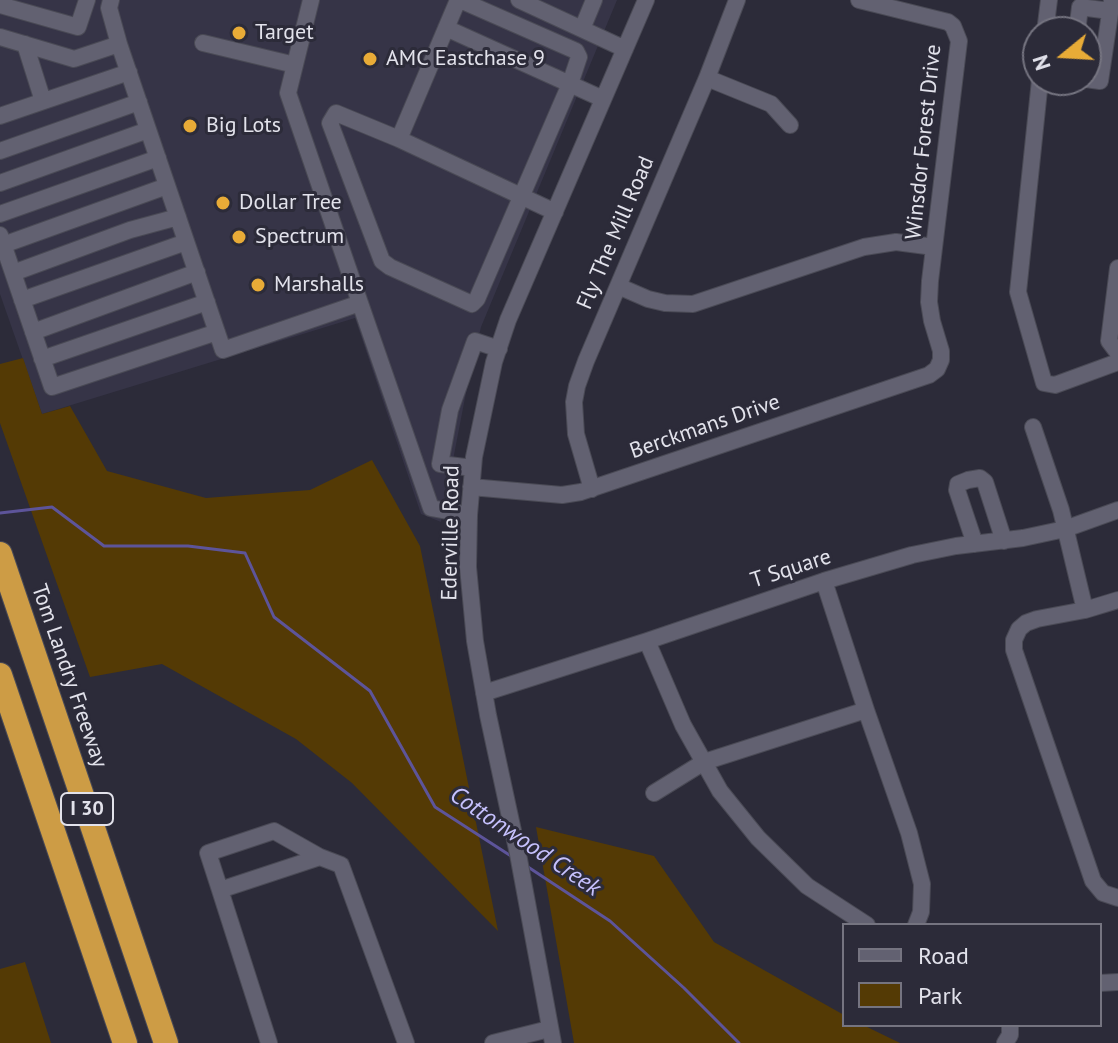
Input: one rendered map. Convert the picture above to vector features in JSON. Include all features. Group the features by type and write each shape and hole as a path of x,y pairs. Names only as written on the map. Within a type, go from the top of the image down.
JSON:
{"highway":[{"name":"Tom Landry Freeway","path":"4,564 166,1043"},
{"name":"I 30","path":"0,675 125,1043"}],"street":[{"path":"0,5 78,27 87,0"},
{"path":"311,0 288,93 431,508 469,515"},
{"path":"399,139 459,0 576,51 579,57 570,84 521,196 477,299 472,304 382,261 330,123 336,113 399,139 521,196 555,212"},
{"path":"519,0 625,49"},
{"path":"582,29 594,0"},
{"name":"Ederville Road","path":"551,1036 475,641 468,567 471,487 487,392 508,320 646,0"},
{"name":"Fly The Mill Road","path":"592,489 576,434 574,402 581,375 737,0"},
{"name":"Winsdor Forest Drive","path":"859,0 914,7 948,22 959,41 929,302 941,360"},
{"path":"108,1 119,44 223,350 360,303"},
{"path":"1079,16 1080,7 1111,5 1102,67"},
{"path":"446,28 603,99"},
{"path":"0,37 74,59 119,44"},
{"path":"203,43 295,65"},
{"path":"25,44 43,101"},
{"path":"0,116 129,72"},
{"path":"707,78 771,104 790,125"},
{"path":"1038,96 1018,292 1044,383 1055,385 1118,362"},
{"path":"0,151 139,102"},
{"path":"0,183 148,130"},
{"path":"0,214 158,158"},
{"path":"167,186 2,240 42,359 52,387 217,332"},
{"path":"13,273 130,230 178,217"},
{"path":"22,300 186,242"},
{"path":"618,286 648,299 693,304 864,247 896,242 934,247"},
{"path":"1118,268 1109,341 1118,353"},
{"path":"33,332 197,272"},
{"path":"42,359 207,302"},
{"path":"473,468 440,464 450,410 475,341 499,349"},
{"name":"Berckmans Drive","path":"471,487 562,495 592,489 929,375 937,369 941,360"},
{"path":"1033,427 1061,510 1085,610"},
{"path":"975,544 957,490 958,484 980,478 985,482 1004,541"},
{"name":"T Square","path":"484,693 912,555 1065,529 1118,510"},
{"path":"824,581 909,833 922,884 921,912 917,923"},
{"path":"1118,600 1026,623 1014,640 1014,650 1093,881 1103,893 1118,898"},
{"path":"647,641 683,725 720,791 758,838 807,886 864,923"},
{"path":"654,793 704,762 866,710"},
{"path":"269,1043 208,853 274,831 341,865 406,1043"},
{"path":"220,890 320,857"},
{"path":"493,1043 551,1036"}],"shaded area":[{"path":"0,0 617,0 481,327 441,522 421,514 355,318 42,414 0,294"}],"green space":[{"path":"23,358 42,414 70,406 107,471 206,498 310,490 372,460 420,546 498,931 352,783 296,739 162,664 90,677 0,423 0,364"},
{"path":"536,827 654,856 714,942 842,1014 842,1027 867,1027 900,1043 574,1043"},
{"path":"25,962 51,1043 0,1043 0,969"}],"waterway":[{"name":"Cottonwood Creek","path":"0,513 52,507 104,546 188,546 245,553 274,617 370,691 435,807 511,856"},
{"name":"Cottonwood Creek","path":"528,867 610,921 739,1043"}],"place":[{"name":"Target","path":"239,33"},
{"name":"AMC Eastchase 9","path":"370,59"},
{"name":"Big Lots","path":"190,126"},
{"name":"Dollar Tree","path":"223,203"},
{"name":"Spectrum","path":"239,237"},
{"name":"Marshalls","path":"258,285"}]}
